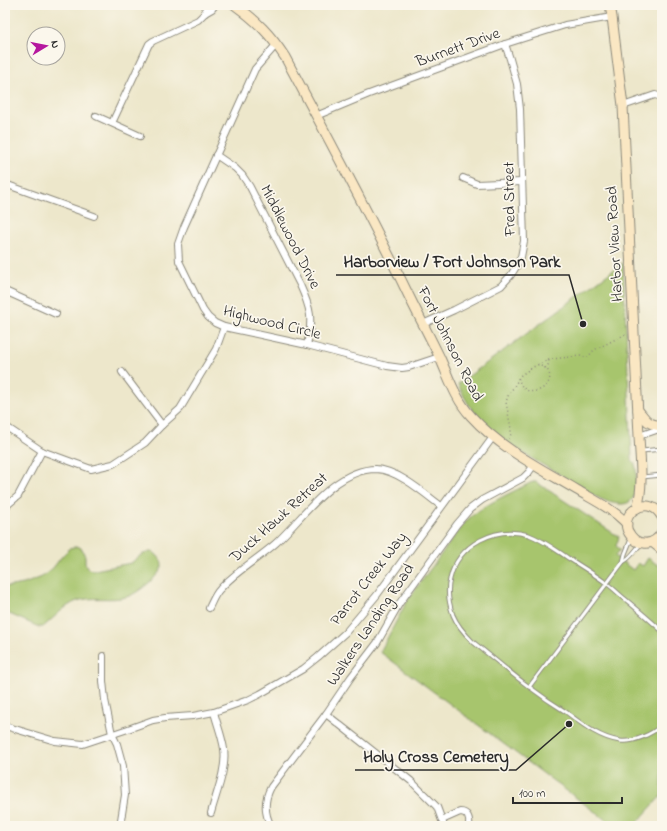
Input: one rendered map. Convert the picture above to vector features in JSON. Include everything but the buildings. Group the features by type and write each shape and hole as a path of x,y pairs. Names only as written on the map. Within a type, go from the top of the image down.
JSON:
{"main road":[{"name":"Fort Johnson Road","path":"235,5 258,22 285,57 387,251 454,390 464,407 471,416 504,446 604,506 620,517 626,524"},
{"name":"Harbor View Road","path":"610,5 623,106 640,436 641,480 639,501 635,509 630,514 626,524"},
{"path":"638,410 647,421 653,425 662,427"},
{"name":"Harbor View Road","path":"641,480 645,498 659,511"},
{"name":"Fort Johnson Road","path":"604,506 627,511 642,506 648,506 659,511"},
{"path":"626,524 629,533 635,540 647,543 662,550"},
{"path":"647,543 657,539 662,534"}],"street":[{"path":"205,13 206,5"},
{"path":"112,123 149,44 198,20 215,5"},
{"name":"Burnett Drive","path":"316,116 368,94 505,44 565,25 612,17"},
{"name":"Highwood Circle","path":"276,44 255,69 184,227 178,244 177,252 179,261 203,310 208,317 224,327 307,345 387,366 409,367 439,358"},
{"name":"Fred Street","path":"423,324 501,286 511,275 521,257 524,241 520,109 517,84 505,44"},
{"path":"623,106 655,95 662,97"},
{"path":"96,116 140,136"},
{"name":"Middlewood Drive","path":"216,155 235,168 246,181 300,285 310,308 311,321 307,345"},
{"path":"463,178 477,184 522,182"},
{"path":"5,184 94,216"},
{"path":"5,291 56,314"},
{"path":"5,426 42,451 91,469 112,464 145,443 162,425 180,410 216,349 224,327"},
{"path":"122,372 162,425"},
{"path":"640,436 662,427"},
{"name":"Parrot Creek Way","path":"5,726 55,741 83,744 152,720 193,716 214,712 248,700 303,669 318,658 346,632 377,595 493,437"},
{"path":"5,506 18,496 42,451"},
{"name":"Walkers Landing Road","path":"271,826 265,807 271,787 326,714 351,676 377,643 399,604 457,524 470,509 482,500 523,478 534,464"},
{"name":"Duck Hawk Retreat","path":"209,608 219,590 236,574 277,542 324,493 352,475 366,470 378,469 398,475 441,506"},
{"path":"103,656 105,700 112,734 117,744 123,766 124,796 120,826"},
{"path":"211,813 221,776 224,758 224,749 214,712"},
{"path":"326,714 411,781 437,807 443,823 460,812 463,812 469,817 469,826"}],"lane":[{"path":"640,451 662,449"},
{"path":"641,480 662,475"},
{"path":"662,630 607,583 538,539 518,533 506,532 495,534 476,542 464,552 453,570 450,580 450,603 454,616 465,633 473,642 529,687 600,735 610,739 621,741 632,740 650,733 662,725"},
{"path":"623,562 632,537"},
{"path":"529,687 623,562 630,558 636,549 647,543"}],"path":[{"path":"504,446 511,434 506,402 521,375 549,359 580,356 587,358 594,350 625,334 634,332"},
{"path":"545,368 548,365 549,359"},
{"path":"518,378 522,387 529,391 536,392 548,384 550,380 549,373 545,368 539,366 538,364"}],"green space":[{"path":"623,263 632,460 636,466 636,473 633,497 629,502 621,504 608,502 601,499 523,453 501,438 474,412 458,384"},
{"path":"533,482 536,482 619,537 616,546 620,550 615,556 633,570 638,563 643,566 648,558 662,568 662,795 634,826 614,826 380,652 407,601 464,523 487,506"},
{"path":"77,546 81,548 85,556 85,563 88,569 95,570 131,563 141,555 152,551 160,559 162,564 161,570 153,579 136,593 126,597 114,599 88,599 77,601 63,609 43,627 39,627 5,612 5,587 24,584 42,577 53,568 70,548"}],"place":[{"name":"Harborview / Fort Johnson Park","path":"583,324"},
{"name":"Holy Cross Cemetery","path":"569,724"}]}
